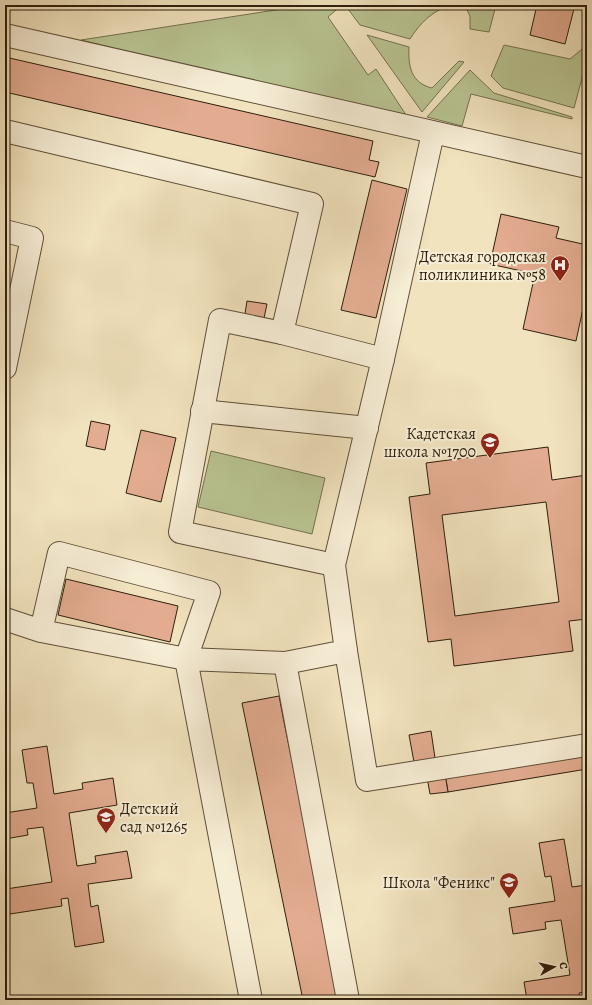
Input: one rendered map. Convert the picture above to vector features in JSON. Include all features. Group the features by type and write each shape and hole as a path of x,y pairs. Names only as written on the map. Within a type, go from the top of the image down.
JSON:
{"lane":[{"path":"5,35 587,167"},
{"path":"5,131 312,204 282,333"},
{"path":"433,133 384,359 334,565 367,780 587,746"},
{"path":"5,231 32,238 5,368"},
{"path":"334,565 180,532 220,320 282,333 384,359"},
{"path":"202,411 367,428"},
{"path":"41,630 59,553 209,592 186,659 251,1000"},
{"path":"5,619 41,630 186,659 285,663 346,651"},
{"path":"285,663 348,1000"}],"green space":[{"path":"308,5 333,5 336,10 328,17 368,75 376,69 410,121 81,40"},
{"path":"345,5 452,5 439,10 428,18 410,39 360,25"},
{"path":"454,5 496,5 489,32 470,29 470,16 466,8"},
{"path":"367,35 409,47 409,61 412,73 419,82 432,88 459,61 464,62 422,112"},
{"path":"504,45 570,59 587,45 587,59 574,108 503,88 491,76"},
{"path":"470,70 494,93 572,117 572,119 471,94 462,126 427,117"},
{"path":"211,451 325,478 312,534 198,507"}],"building":[{"path":"537,5 575,5 565,44 530,35"},
{"path":"5,57 373,141 369,160 379,162 375,177 5,92"},
{"path":"372,180 407,189 376,318 341,310"},
{"name":"Детская городская поликлиника №58","path":"501,214 559,227 556,238 587,245 587,290 576,341 523,329 535,274 490,264"},
{"path":"247,301 267,304 263,323 244,320"},
{"path":"91,421 110,425 105,450 86,446"},
{"path":"141,430 176,438 161,502 126,493"},
{"path":"548,447 552,480 587,475 587,619 569,621 573,651 454,666 451,639 428,642 409,497 430,494 426,463","holes":["546,502 559,602 455,616 442,515"]},
{"path":"66,579 178,606 170,642 58,615"},
{"path":"279,696 341,1000 303,1000 242,703"},
{"path":"431,731 435,758 414,762 409,735"},
{"path":"47,746 54,794 83,789 82,783 113,778 117,805 69,813 77,866 96,863 95,856 127,851 132,878 88,884 91,907 98,905 104,942 75,947 68,898 61,899 62,906 10,914 6,889 52,882 43,827 27,829 28,835 5,839 5,813 37,808 33,783 27,783 22,750"},
{"path":"587,752 587,769 448,792 445,774"},
{"path":"445,774 448,792 430,794 427,777"},
{"path":"564,839 572,887 587,885 587,1000 585,992 579,993 580,1000 527,1000 524,982 570,975 561,920 545,922 546,929 513,934 509,908 555,901 551,876 545,877 539,843"}],"place":[{"name":"Детская городская поликлиника №58","path":"560,282"},
{"name":"Кадетская школа №1700","path":"490,459"},
{"name":"Детский сад №1265","path":"106,834"},
{"name":"Школа \"Феникс\"","path":"509,899"}]}
